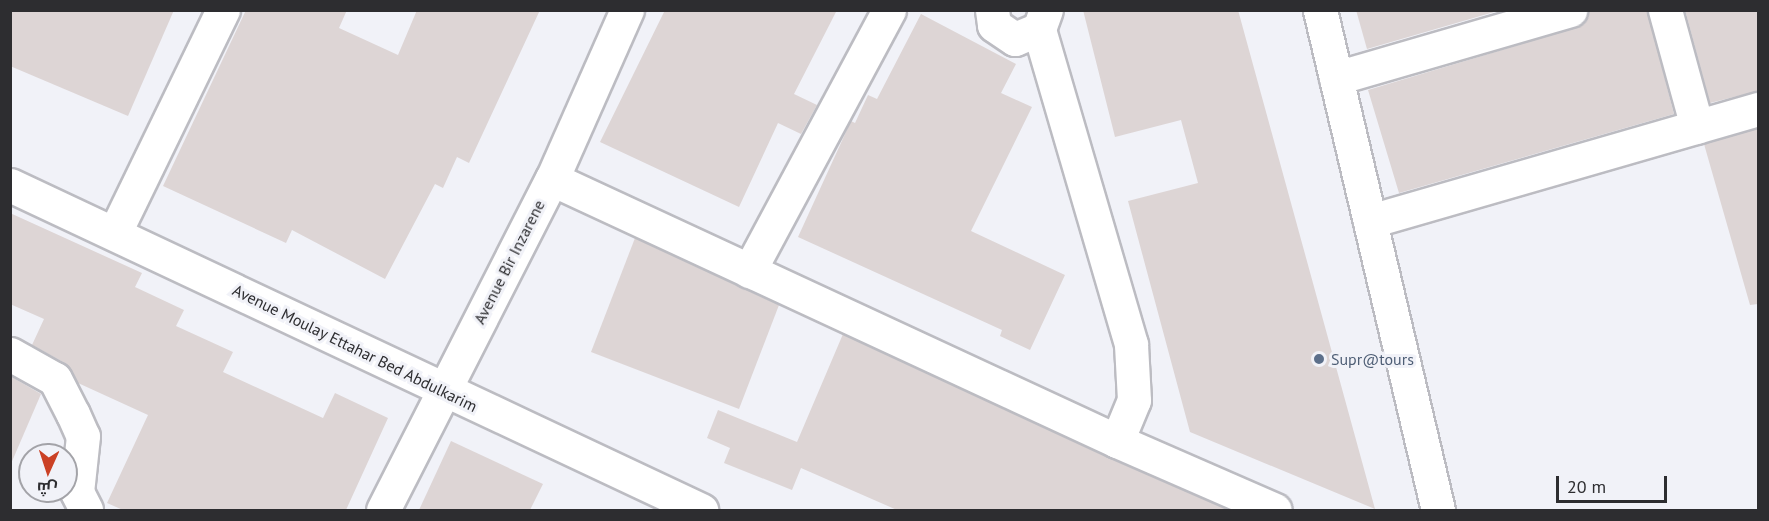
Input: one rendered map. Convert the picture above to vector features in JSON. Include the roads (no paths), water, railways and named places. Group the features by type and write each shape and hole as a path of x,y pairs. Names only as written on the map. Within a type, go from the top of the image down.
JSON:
{"street":[{"path":"116,232 223,10"},
{"name":"Avenue Bir Inzarene","path":"383,510 552,179 627,10"},
{"path":"749,271 889,10"},
{"path":"1320,10 1438,510"},
{"path":"1336,78 1570,10"},
{"path":"1665,10 1697,127"},
{"path":"991,11 994,24 1010,36 1028,37 1042,20"},
{"path":"1042,20 1131,344 1134,400 1117,441"},
{"path":"1370,221 1758,109"},
{"path":"552,179 1117,441 1275,510"},
{"name":"Avenue Moulay Ettahar Bed Abdulkarim","path":"10,184 116,232 442,391 701,510"},
{"path":"10,354 55,379 76,421 84,445 77,492 86,510"}],"place":[{"name":"Supr@tours","path":"1319,359"}]}
